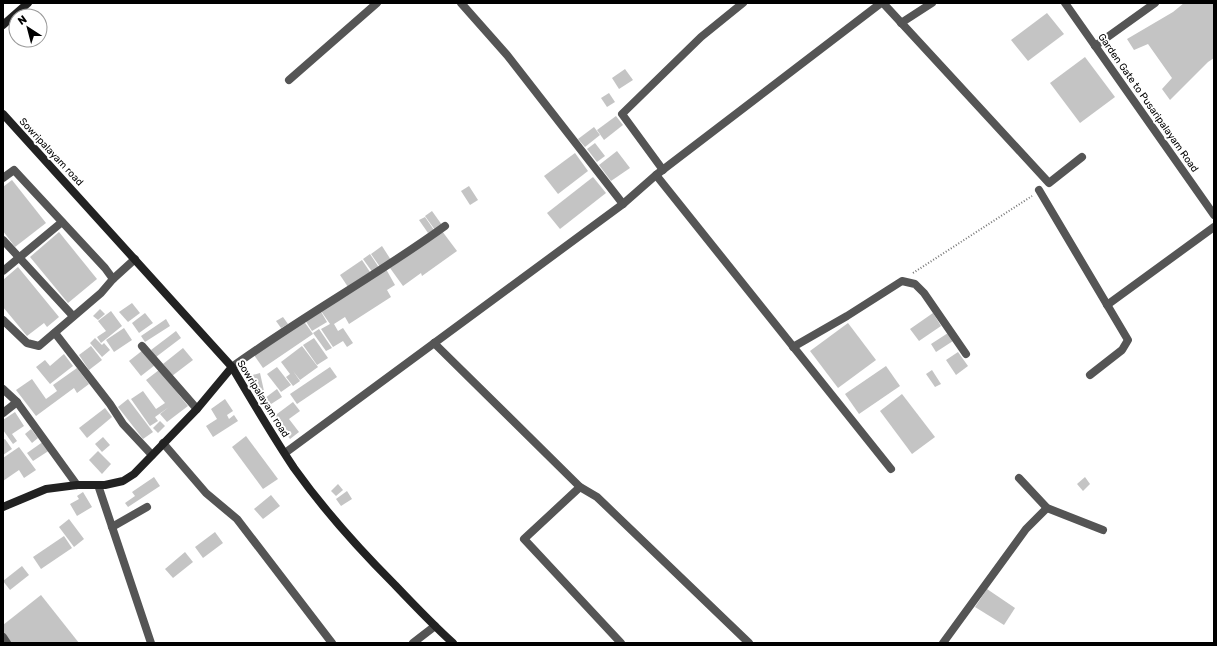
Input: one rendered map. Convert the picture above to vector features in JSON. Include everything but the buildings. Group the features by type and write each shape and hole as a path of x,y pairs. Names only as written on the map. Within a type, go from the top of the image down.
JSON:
{"street":[{"path":"3,25 28,3"},
{"path":"289,80 377,3"},
{"path":"461,3 512,61 623,204"},
{"path":"743,3 701,37 622,114 660,173 793,347 891,469"},
{"path":"285,453 623,204 660,173 882,3 1049,183 1082,157"},
{"path":"901,23 932,3"},
{"name":"Garden Gate to Pusaripalayam Road","path":"1065,3 1214,215"},
{"path":"1095,46 1155,3"},
{"name":"Sowripalayam road","path":"3,114 232,367 260,415 285,453 322,504 365,555 453,643"},
{"path":"3,178 14,170 105,268 113,279"},
{"path":"1039,190 1128,340 1122,350 1090,375"},
{"path":"3,271 62,222"},
{"path":"3,507 46,489 77,485 98,485 123,481 134,474 197,409 232,367 265,343 413,249 445,226"},
{"path":"1107,305 1214,227"},
{"path":"3,240 74,316"},
{"path":"3,320 27,343 39,346 101,293 134,258"},
{"path":"793,347 847,316 902,280 915,284 924,293 966,354"},
{"path":"55,333 110,404 123,424 152,455"},
{"path":"434,343 580,486 597,497 749,643"},
{"path":"142,346 197,409"},
{"path":"3,389 17,402 77,485"},
{"path":"3,413 17,402"},
{"path":"163,443 206,493 237,520 332,643"},
{"path":"1019,478 1047,508 1103,530"},
{"path":"98,485 151,643"},
{"path":"580,486 524,539 621,643"},
{"path":"112,527 147,506"},
{"path":"943,643 1026,530 1047,508"},
{"path":"413,643 435,626"},
{"path":"3,637 8,643"}],"path":[{"path":"902,280 1031,197 1039,190"}]}
